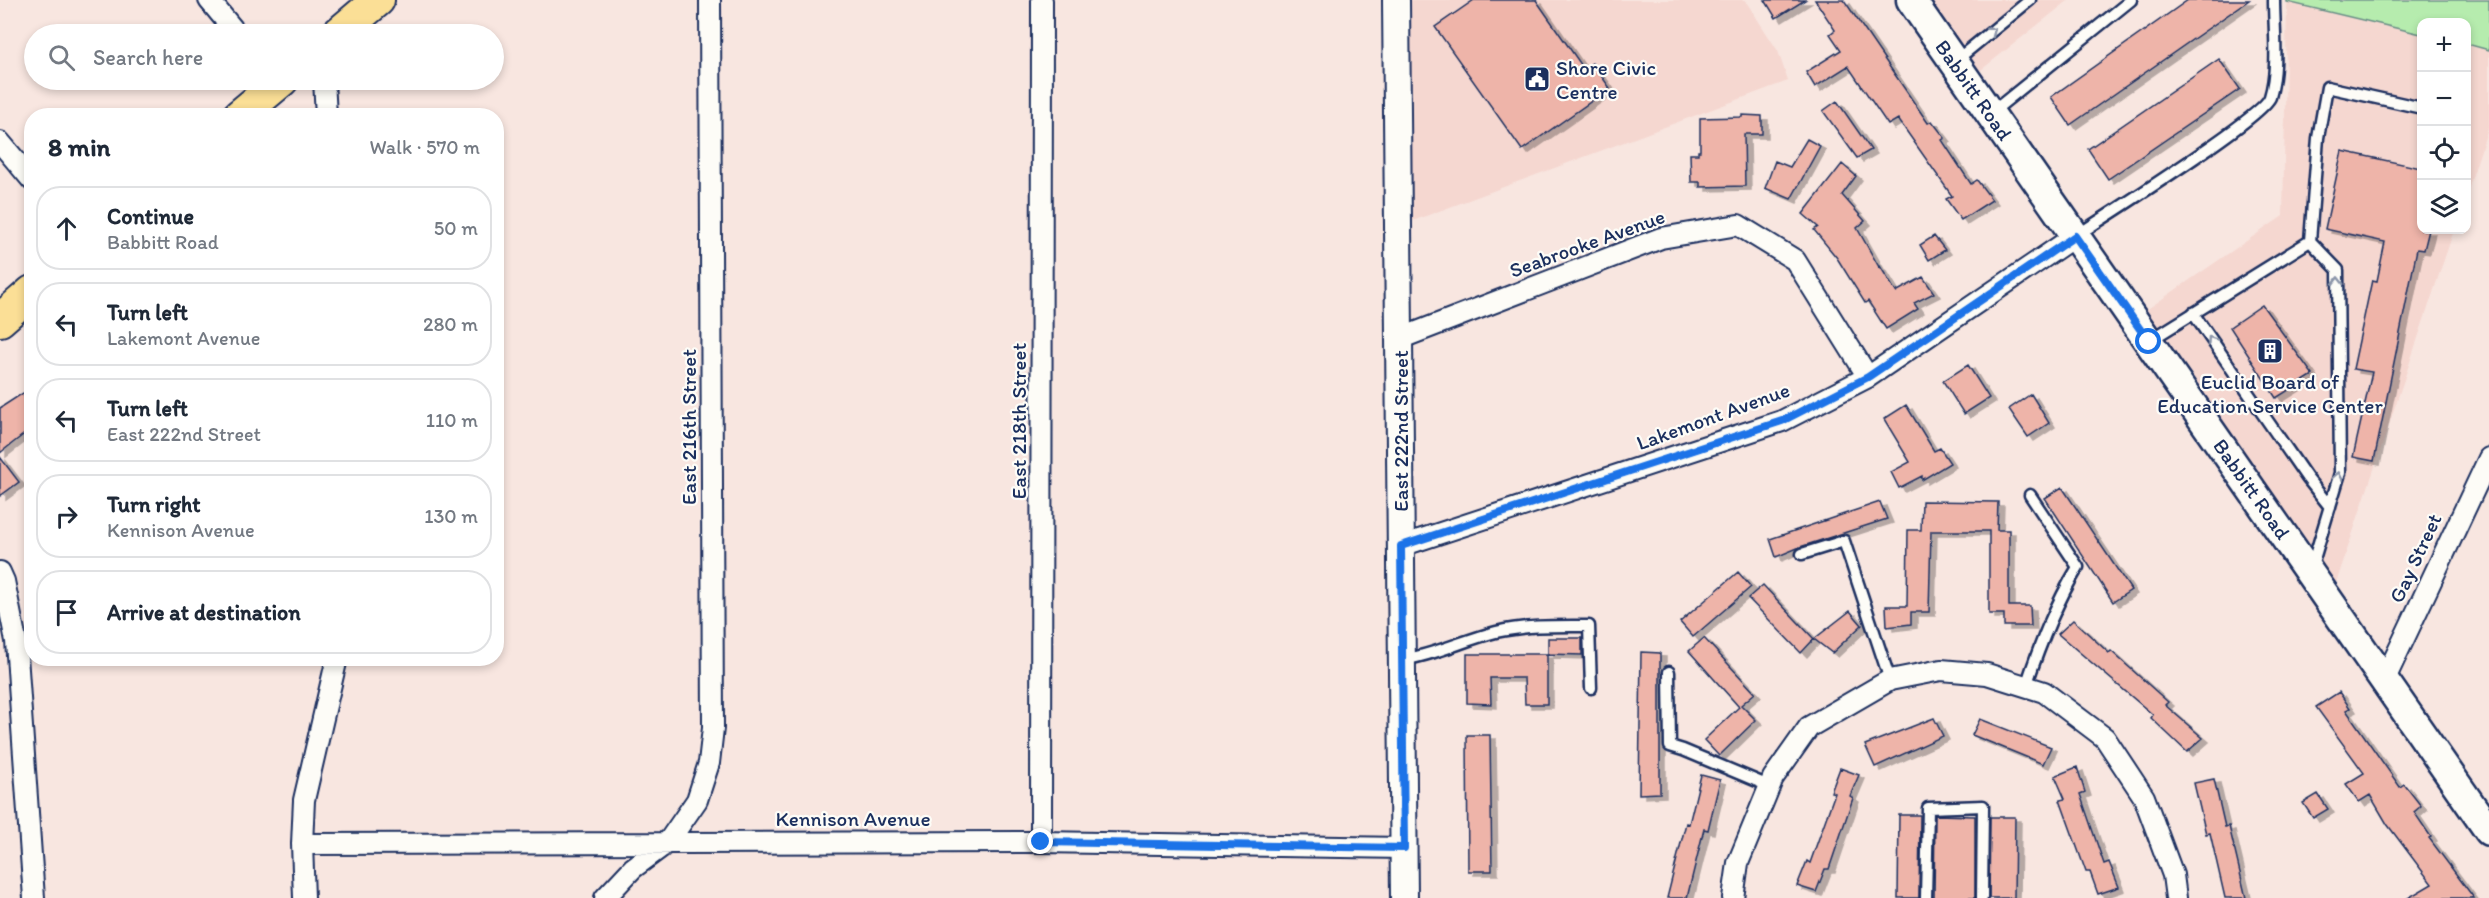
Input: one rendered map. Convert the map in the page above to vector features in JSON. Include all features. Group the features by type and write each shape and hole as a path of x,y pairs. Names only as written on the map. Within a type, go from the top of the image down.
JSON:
{"main road":[{"path":"350,24 378,0"},
{"name":"Babbitt Road","path":"1911,0 2489,831"},
{"path":"248,108 267,90"},
{"path":"0,320 24,299"}],"street":[{"path":"209,0 229,24"},
{"name":"East 216th Street","path":"605,898 633,868 668,842 698,800 709,763 713,728 710,0"},
{"name":"East 218th Street","path":"1041,842 1042,0"},
{"name":"East 222nd Street","path":"1396,0 1404,898"},
{"path":"325,90 326,108"},
{"path":"0,142 24,170"},
{"name":"Seabrooke Avenue","path":"1399,339 1661,238 1738,225 1795,260 1868,377"},
{"name":"Lakemont Avenue","path":"1401,546 1782,421 1868,377 2075,236"},
{"name":"Gay Street","path":"2385,679 2489,458"},
{"path":"0,572 4,581 16,641 34,898"},
{"path":"304,898 302,844 304,800 335,666"},
{"path":"1733,898 1738,863 1769,786 1809,727 1890,680 1941,670 1987,674 2044,692 2105,738 2144,797 2173,874 2176,898"},
{"name":"Kennison Avenue","path":"302,844 1041,842 1404,848"}],"lane":[{"path":"1954,62 2030,0"},
{"path":"1990,114 2131,0"},
{"path":"2075,236 2244,124 2270,99 2274,62 2274,0"},
{"path":"2310,572 2340,473 2338,270 2310,241 2318,138 2326,87 2417,107"},
{"path":"2149,342 2310,241"},
{"path":"2193,314 2300,468 2330,507"},
{"path":"2026,686 2039,646 2062,594 2078,567 2030,495"},
{"path":"1802,554 1844,541 1890,680"},
{"path":"1402,660 1424,657 1495,633 1551,627 1589,626 1591,688"},
{"path":"1669,672 1670,746 1769,786"},
{"path":"1926,898 1928,808 1983,806 1982,898"}],"shaded area":[{"path":"1396,0 1745,0 1778,51 1788,81 1399,226"},
{"path":"1911,0 2069,0 1967,81"},
{"path":"2287,2 2417,33 2417,234 2453,234 2330,601 2133,319 2283,216"},
{"path":"2471,45 2489,50 2489,125 2471,181"}],"green space":[{"path":"2287,0 2489,0 2489,50 2471,45 2471,18 2417,18 2417,33 2287,2"}],"building":[{"name":"Shore Civic Centre","path":"1474,0 1536,0 1584,69 1592,63 1610,88 1522,150 1435,27"},
{"path":"1765,0 1805,0 1776,18"},
{"path":"1815,0 1844,0 1928,123 1932,121 1945,138 1942,140 1971,184 1977,180 1992,200 1961,220 1946,199 1952,196 1898,119 1888,125 1848,66 1815,87 1806,72 1841,50 1830,34 1835,30"},
{"path":"2188,0 2249,0 2070,125 2051,97"},
{"path":"2219,59 2240,89 2108,179 2088,149"},
{"path":"1837,101 1871,150 1857,158 1823,111"},
{"path":"1742,115 1762,116 1762,134 1744,134 1745,186 1700,187 1700,182 1691,182 1690,154 1698,154 1700,151 1700,118 1742,117"},
{"path":"1807,139 1820,146 1791,199 1765,188 1775,161 1790,167"},
{"path":"2342,151 2417,167 2417,234 2428,234 2424,250 2417,249 2374,461 2353,457 2372,372 2353,369 2372,280 2377,281 2385,242 2325,229"},
{"path":"1842,164 1856,176 1842,195 1865,221 1857,228 1896,292 1923,277 1934,293 1914,303 1918,309 1886,329 1868,301 1865,303 1837,258 1814,230 1818,227 1803,214"},
{"path":"1934,236 1945,250 1929,260 1920,245"},
{"name":"Euclid Board of Education Service Center","path":"2262,305 2313,375 2276,398 2230,327"},
{"path":"1968,365 1989,398 1964,414 1943,381"},
{"path":"23,393 24,434 0,453 0,408"},
{"path":"2031,394 2049,423 2028,437 2009,409"},
{"path":"1906,405 1934,451 1940,448 1950,463 1922,480 1922,476 1899,488 1891,472 1910,462 1884,419"},
{"path":"0,457 19,482 0,496"},
{"path":"2062,487 2131,590 2113,602 2045,498"},
{"path":"1922,501 1998,502 1997,530 2009,530 2009,606 2030,606 2031,626 2004,626 2004,614 1989,614 1989,531 1931,531 1929,612 1911,612 1911,624 1887,627 1886,606 1907,606 1908,530 1921,530"},
{"path":"1880,502 1887,519 1776,557 1770,539"},
{"path":"1738,572 1751,587 1693,637 1680,622"},
{"path":"1763,585 1814,639 1801,653 1748,598"},
{"path":"1850,611 1862,625 1832,653 1814,639"},
{"path":"2073,620 2168,702 2165,705 2203,738 2187,752 2151,718 2153,715 2058,634"},
{"path":"1548,638 1582,638 1582,655 1548,654"},
{"path":"1704,638 1755,693 1741,705 1756,720 1719,756 1704,740 1739,707 1689,651"},
{"path":"1641,652 1660,653 1660,793 1639,794"},
{"path":"1467,654 1547,654 1547,704 1525,704 1524,678 1490,678 1491,704 1467,703"},
{"path":"2339,692 2350,708 2346,710 2400,787 2404,784 2421,806 2414,812 2431,837 2429,838 2474,898 2408,898 2432,884 2387,824 2370,795 2359,802 2346,784 2364,773 2316,707"},
{"path":"1934,718 1943,736 1875,767 1865,745"},
{"path":"1980,719 2051,747 2043,764 1972,735"},
{"path":"1467,735 1490,735 1492,871 1468,871"},
{"path":"2077,767 2085,792 2080,794 2104,864 2109,862 2119,887 2098,894 2090,872 2086,872 2060,800 2065,799 2055,776"},
{"path":"1840,768 1859,775 1850,796 1853,798 1829,869 1825,869 1816,892 1797,886 1807,861 1810,863 1835,793 1831,792"},
{"path":"1701,775 1720,780 1708,830 1704,829 1687,898 1667,898 1686,823 1689,824"},
{"path":"2214,779 2225,827 2229,826 2246,898 2225,898 2210,833 2206,834 2194,783"},
{"path":"2318,794 2328,809 2313,818 2303,803"},
{"path":"1899,815 1920,815 1919,898 1898,898"},
{"path":"1935,815 1975,816 1975,898 1934,898"},
{"path":"1990,817 2015,817 2014,898 1989,898"}],"place":[{"name":"Shore Civic Centre","path":"1537,79"},
{"name":"Euclid Board of Education Service Center","path":"2270,351"}],"route":[{"path":"1041,842 1404,848 1401,546 1782,421 1868,377 2075,236 2149,342"}]}
